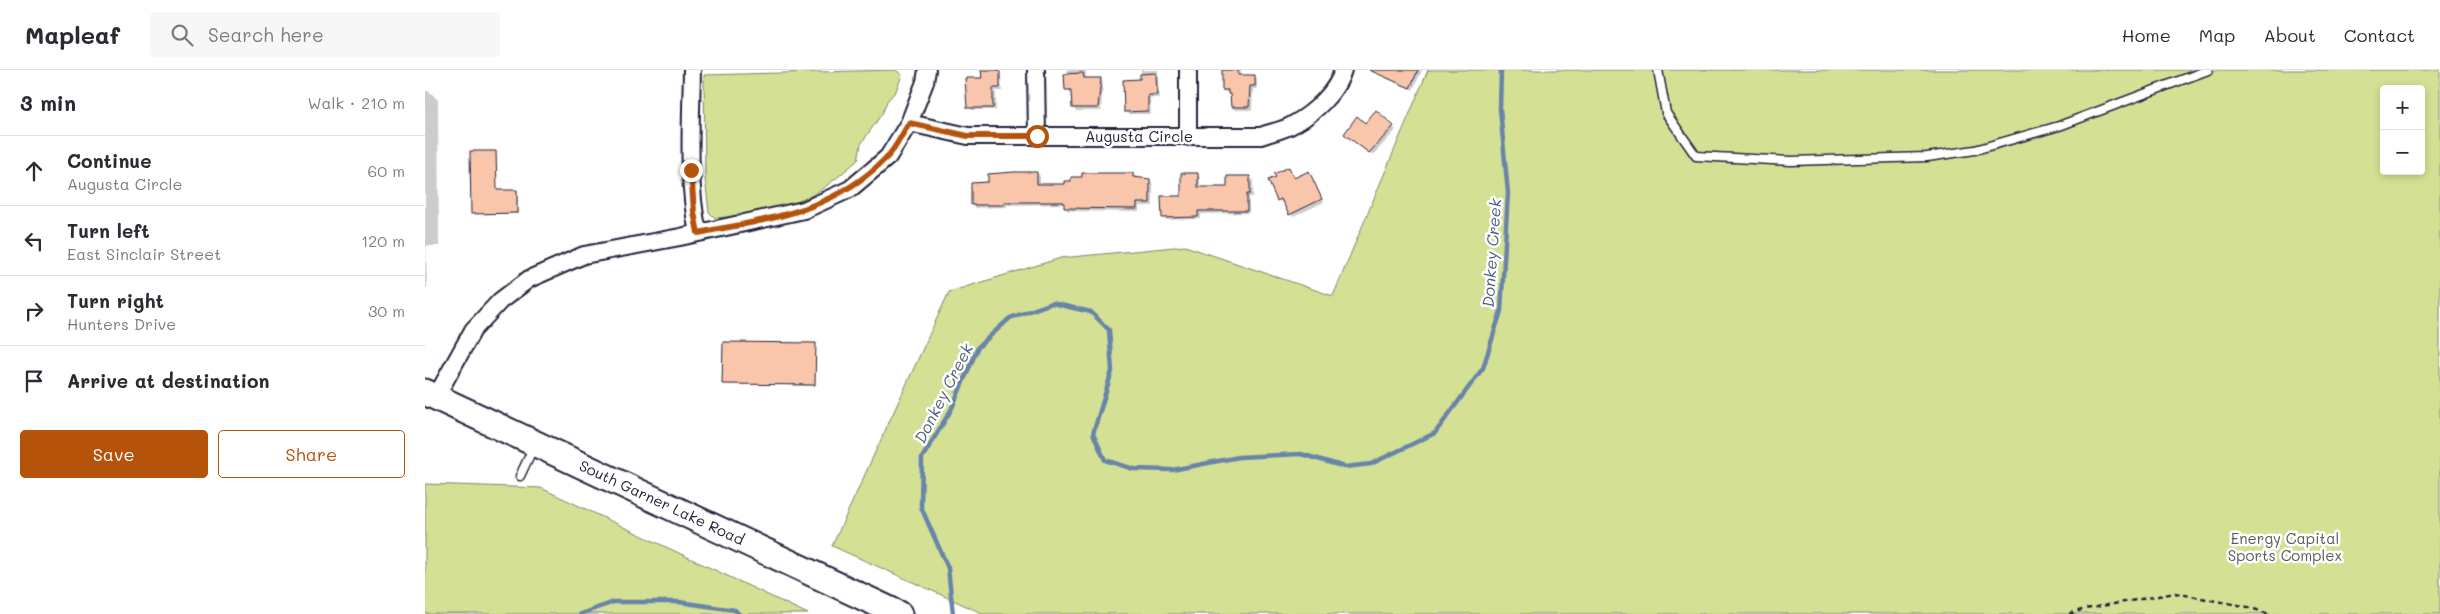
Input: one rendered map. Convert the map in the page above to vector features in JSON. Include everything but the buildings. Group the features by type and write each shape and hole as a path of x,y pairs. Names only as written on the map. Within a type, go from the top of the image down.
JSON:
{"main road":[{"name":"South Garner Lake Road","path":"431,395 535,442 899,614"}],"street":[{"path":"691,70 691,170 694,212 698,233"},
{"path":"431,395 473,330 500,301 529,279 584,255 804,210 850,189 888,157 909,123 925,82 927,70"},
{"path":"1036,70 1037,136"},
{"path":"1188,70 1189,137"},
{"name":"Augusta Circle","path":"909,123 968,136 1261,136 1293,124 1320,106 1341,78 1343,70"}],"lane":[{"path":"1658,70 1666,114 1696,156 1791,161 1927,157 1975,150 2059,126 2208,70"},
{"path":"520,476 535,442"}],"path":[{"path":"2069,614 2085,609 2175,593 2248,607 2269,614"}],"green space":[{"path":"896,70 902,75 896,91 887,101 883,112 861,144 858,160 831,182 802,200 770,210 715,218 709,212 705,178 704,75"},
{"name":"Energy Capital Sports Complex","path":"1428,70 2440,70 2440,614 984,614 832,546 949,292 1061,258 1185,246 1333,296"},
{"path":"425,484 541,488 808,614 425,614"}],"waterway":[{"name":"Donkey Creek","path":"953,614 948,568 921,507 922,458 951,410 978,347 1010,318 1052,303 1091,312 1109,330 1112,371 1093,434 1105,460 1134,469 1172,470 1239,457 1301,454 1345,467 1371,464 1435,433 1483,368 1501,311 1508,193 1500,109 1501,70"},
{"path":"580,614 614,602 679,602 735,610 739,614"}],"route":[{"path":"691,170 694,212 698,233 762,221 804,210 850,189 888,157 909,123 968,136 1037,136"}]}
